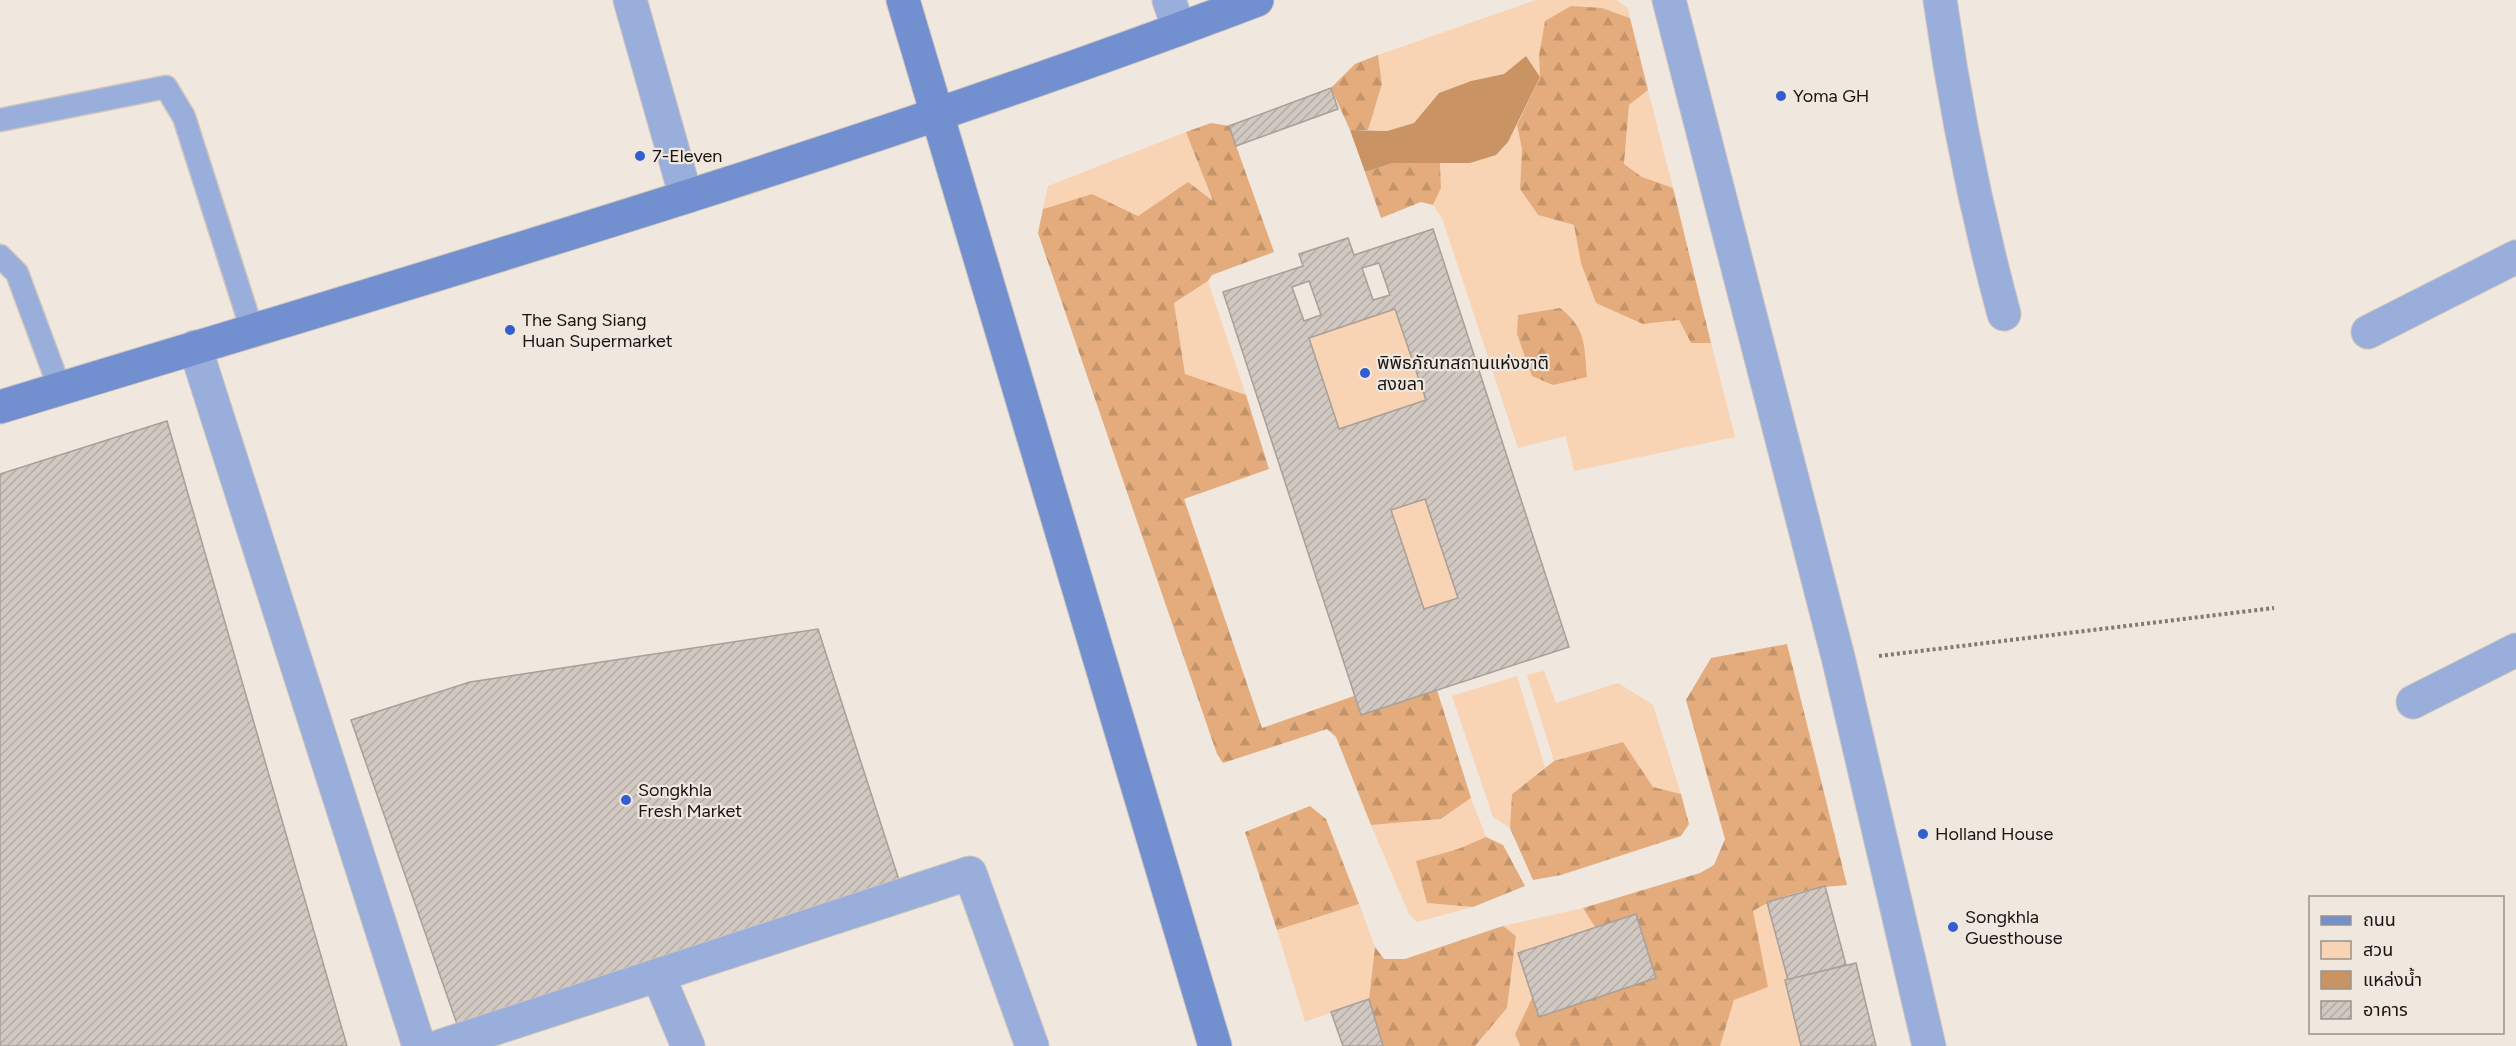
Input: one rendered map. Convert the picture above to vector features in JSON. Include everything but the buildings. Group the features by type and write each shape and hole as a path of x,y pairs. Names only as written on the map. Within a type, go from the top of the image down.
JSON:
{"street":[{"path":"630,0 686,197"},
{"path":"903,0 1215,1046"},
{"path":"0,407 686,197 938,114 1174,15 1257,0"},
{"path":"1669,0 1839,661 1929,1046"},
{"path":"1940,0 1953,93 1978,216 2004,314"},
{"path":"2368,332 2516,257"},
{"path":"195,348 419,1046"},
{"path":"2413,702 2516,650"},
{"path":"441,1046 970,873 1032,1046"},
{"path":"658,975 688,1046"}],"lane":[{"path":"0,120 166,87 184,117 252,330"},
{"path":"0,256 17,273 60,389"}],"path":[{"path":"1839,661 2274,608"}],"green space":[{"path":"1536,0 1616,0 1628,8 1630,18 1602,8 1539,56 1540,77 1525,57 1504,74 1471,81 1439,93 1414,123 1387,131 1368,130 1382,84 1378,55"},
{"path":"1571,6 1602,8 1630,18 1648,90 1629,105 1624,164 1642,177 1673,188 1711,343 1691,343 1679,320 1643,324 1596,303 1581,263 1574,225 1538,215 1520,189 1522,149 1517,125 1540,77 1539,56 1545,21"},
{"path":"1378,55 1382,84 1368,130 1350,130 1331,88 1355,64"},
{"path":"1648,90 1673,188 1642,177 1624,164 1629,105"},
{"path":"1211,123 1229,126 1274,252 1212,275 1208,281 1174,303 1185,374 1246,395 1269,469 1184,499 1262,728 1354,696 1361,715 1437,690 1471,798 1441,819 1371,825 1336,737 1327,729 1223,763 1217,754 1038,233 1043,209 1092,194 1138,216 1188,182 1213,201 1186,132"},
{"path":"1517,125 1522,149 1520,189 1538,215 1574,225 1581,263 1643,324 1679,320 1691,343 1711,343 1735,437 1574,471 1566,436 1518,448 1442,218 1433,205 1441,188 1440,162 1470,163 1508,142"},
{"path":"1186,132 1214,202 1188,182 1138,216 1092,194 1043,209 1048,186"},
{"path":"1440,162 1441,188 1433,205 1421,202 1381,218 1365,172 1393,163"},
{"path":"1208,281 1246,395 1185,374 1174,303"},
{"path":"1560,308 1580,331 1587,377 1553,385 1532,376 1517,334 1518,315"},
{"path":"1395,309 1426,400 1339,429 1309,338"},
{"path":"1425,499 1458,598 1424,609 1391,510"},
{"path":"1787,644 1847,885 1798,892 1753,911 1768,987 1734,1000 1720,1046 1520,1046 1515,1034 1533,996 1538,1013 1656,977 1636,914 1595,927 1583,908 1700,873 1714,865 1725,839 1686,700 1711,658"},
{"path":"1544,671 1556,703 1618,683 1653,705 1681,794 1653,787 1623,742 1554,761 1527,675"},
{"path":"1517,676 1545,767 1512,794 1510,828 1493,817 1452,696"},
{"path":"1623,742 1653,787 1681,794 1689,824 1681,836 1561,875 1533,880 1510,828 1512,794 1554,761"},
{"path":"1471,798 1486,837 1458,849 1416,861 1428,903 1473,907 1417,922 1409,914 1371,825 1441,819"},
{"path":"1310,806 1326,819 1359,904 1277,930 1245,832"},
{"path":"1486,837 1503,845 1525,886 1473,907 1427,903 1416,861 1458,849"},
{"path":"1767,902 1788,980 1801,1046 1720,1046 1734,1000 1767,987 1753,911"},
{"path":"1359,904 1375,947 1369,999 1305,1022 1277,930"},
{"path":"1583,908 1595,927 1518,953 1533,996 1515,1034 1520,1046 1475,1046 1507,1008 1516,937 1503,926"},
{"path":"1503,926 1516,936 1507,1008 1475,1046 1383,1046 1369,999 1375,947 1384,959 1405,959"}],"water":[{"path":"1526,56 1540,77 1508,142 1496,155 1470,163 1393,163 1365,172 1350,130 1387,131 1414,123 1439,93 1471,81 1504,74"}],"place":[{"name":"Yoma GH","path":"1781,96"},
{"name":"7-Eleven","path":"640,156"},
{"name":"The Sang Siang Huan Supermarket","path":"510,330"},
{"name":"พิพิธภัณฑสถานแห่งชาติ สงขลา","path":"1365,373"},
{"name":"Songkhla Fresh Market","path":"626,800"},
{"name":"Holland House","path":"1923,834"},
{"name":"Songkhla Guesthouse","path":"1953,927"}]}
